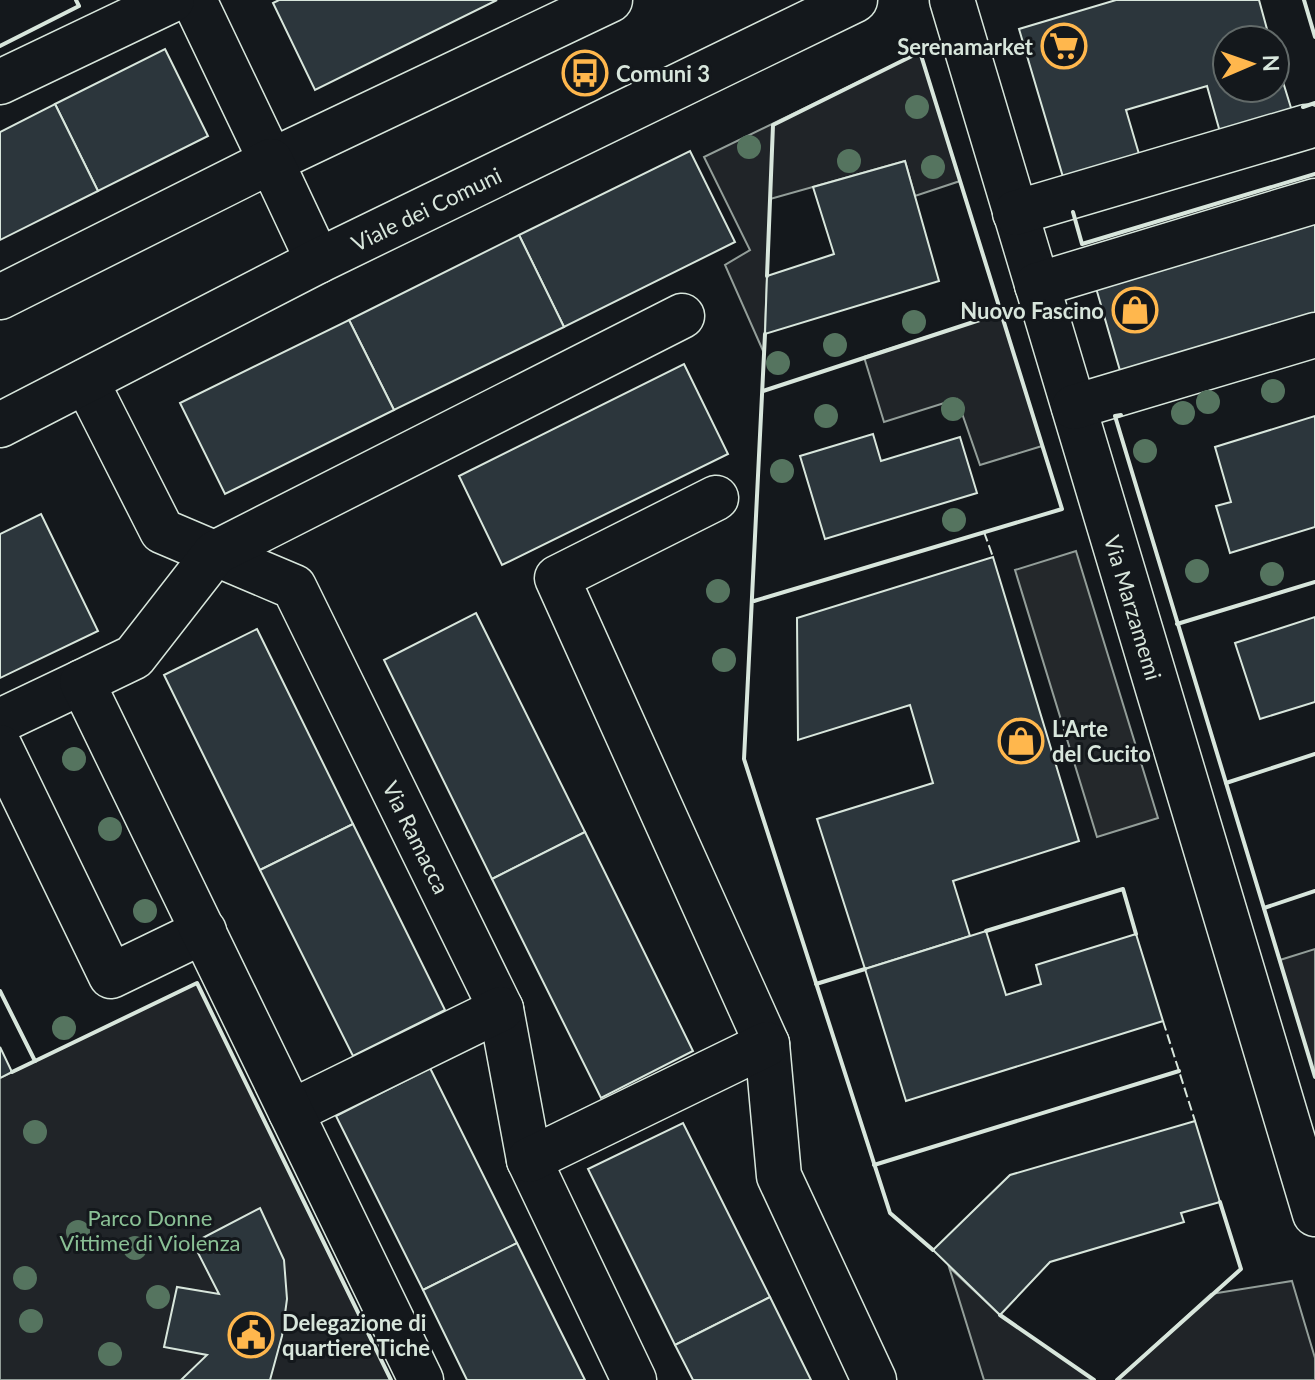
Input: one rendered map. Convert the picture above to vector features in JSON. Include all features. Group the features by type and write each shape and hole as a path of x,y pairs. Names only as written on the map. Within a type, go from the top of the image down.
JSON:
{"street":[{"path":"194,0 318,261"},
{"path":"0,297 271,161 610,0"},
{"name":"Viale dei Comuni","path":"0,425 318,261 855,0"},
{"name":"Via Marzamemi","path":"952,0 1315,1214"},
{"path":"0,82 148,5"},
{"path":"1015,213 1306,127"},
{"path":"1037,285 1315,201"},
{"path":"0,721 134,657 215,553 682,316"},
{"path":"1074,407 1315,335"},
{"name":"Via Ramacca","path":"86,381 162,531 294,587 501,1009 529,1160 634,1380"},
{"path":"716,498 557,578 767,1044 779,1176 874,1380"},
{"path":"82,682 421,1380"},
{"path":"0,747 111,976 204,931"},
{"path":"291,1112 501,1009"},
{"path":"529,1160 767,1044"}],"green space":[{"path":"920,52 960,181 915,196 905,161 770,199 764,353 725,265 750,250 704,157"},
{"path":"1001,313 1042,446 980,465 957,399 884,422 864,357"},
{"path":"1315,949 1315,1070 1313,1071 1280,960"},
{"name":"Parco Donne Vittime di Violenza","path":"197,983 391,1380 0,1380 0,1078"},
{"path":"949,1267 1000,1315 1094,1380 984,1380"},
{"path":"1292,1281 1315,1358 1315,1380 1117,1380 1211,1294"}],"shaded area":[{"path":"1076,551 1158,818 1097,837 1015,570"}],"building":[{"path":"279,0 497,0 315,90 273,3"},
{"path":"1116,0 1259,0 1266,24 1211,24 1211,100 1207,86 1126,110 1139,154 1063,177 1019,29"},
{"path":"165,49 208,136 98,191 55,104"},
{"path":"55,104 98,191 0,240 0,132"},
{"path":"1212,104 1290,104 1292,111 1220,132"},
{"path":"690,151 735,242 564,327 519,235"},
{"path":"905,161 939,281 765,334 767,276 834,254 813,187"},
{"path":"1315,222 1315,316 1121,374 1096,288"},
{"path":"519,235 564,327 394,410 349,320"},
{"path":"349,320 394,410 225,494 180,403"},
{"path":"684,364 728,454 502,565 459,476"},
{"path":"1315,416 1315,527 1230,553 1216,506 1231,502 1215,447"},
{"path":"873,434 881,461 960,437 977,493 825,539 800,456"},
{"path":"41,514 98,631 0,678 0,534"},
{"path":"993,557 1079,841 953,881 970,936 865,969 817,819 933,783 910,705 798,740 797,618"},
{"path":"476,613 585,832 492,879 384,660"},
{"path":"1315,617 1315,702 1260,719 1235,643"},
{"path":"257,629 353,824 260,870 164,675"},
{"path":"353,824 445,1010 353,1056 260,870"},
{"path":"585,832 693,1051 601,1098 492,879"},
{"path":"986,931 1006,995 1041,984 1036,965 1136,934 1163,1021 906,1101 865,969"},
{"path":"0,1047 12,1072 0,1078"},
{"path":"430,1068 517,1243 423,1290 336,1116"},
{"path":"1195,1121 1220,1202 1181,1213 1184,1222 1050,1262 1000,1315 933,1250 1010,1175"},
{"path":"683,1123 770,1297 675,1345 588,1169"},
{"path":"260,1208 284,1260 287,1299 282,1336 270,1380 181,1380 207,1355 164,1347 177,1287 219,1294 193,1243"},
{"path":"517,1243 585,1380 467,1380 423,1290"},
{"path":"770,1297 811,1380 693,1380 675,1345"}],"fence":[{"path":"984,532 993,557"},
{"path":"1163,1021 1195,1121"}],"wall":[{"path":"0,46 79,6 76,0"},
{"path":"1304,0 1315,37"},
{"path":"754,601 1062,509 920,52 773,125 767,276"},
{"path":"1303,107 1315,103"},
{"path":"1073,212 1082,244 1315,174"},
{"path":"763,391 1001,313"},
{"path":"765,334 744,759 890,1213 933,1250"},
{"path":"1121,415 1115,416 1315,1077"},
{"path":"1177,624 1315,582"},
{"path":"1226,783 1315,754"},
{"path":"986,931 1123,889 1136,934"},
{"path":"1264,908 1315,891"},
{"path":"816,984 865,969"},
{"path":"35,1061 197,983 391,1380"},
{"path":"0,991 35,1061 12,1072"},
{"path":"874,1165 1179,1071"},
{"path":"1117,1380 1241,1269 1220,1202"},
{"path":"1000,1315 1094,1380"}],"place":[{"name":"Serenamarket","path":"1064,46"},
{"name":"Comuni 3","path":"585,73"},
{"name":"Nuovo Fascino","path":"1135,310"},
{"name":"L'Arte del Cucito","path":"1021,741"},
{"name":"Delegazione di quartiere Tiche","path":"251,1335"}]}
